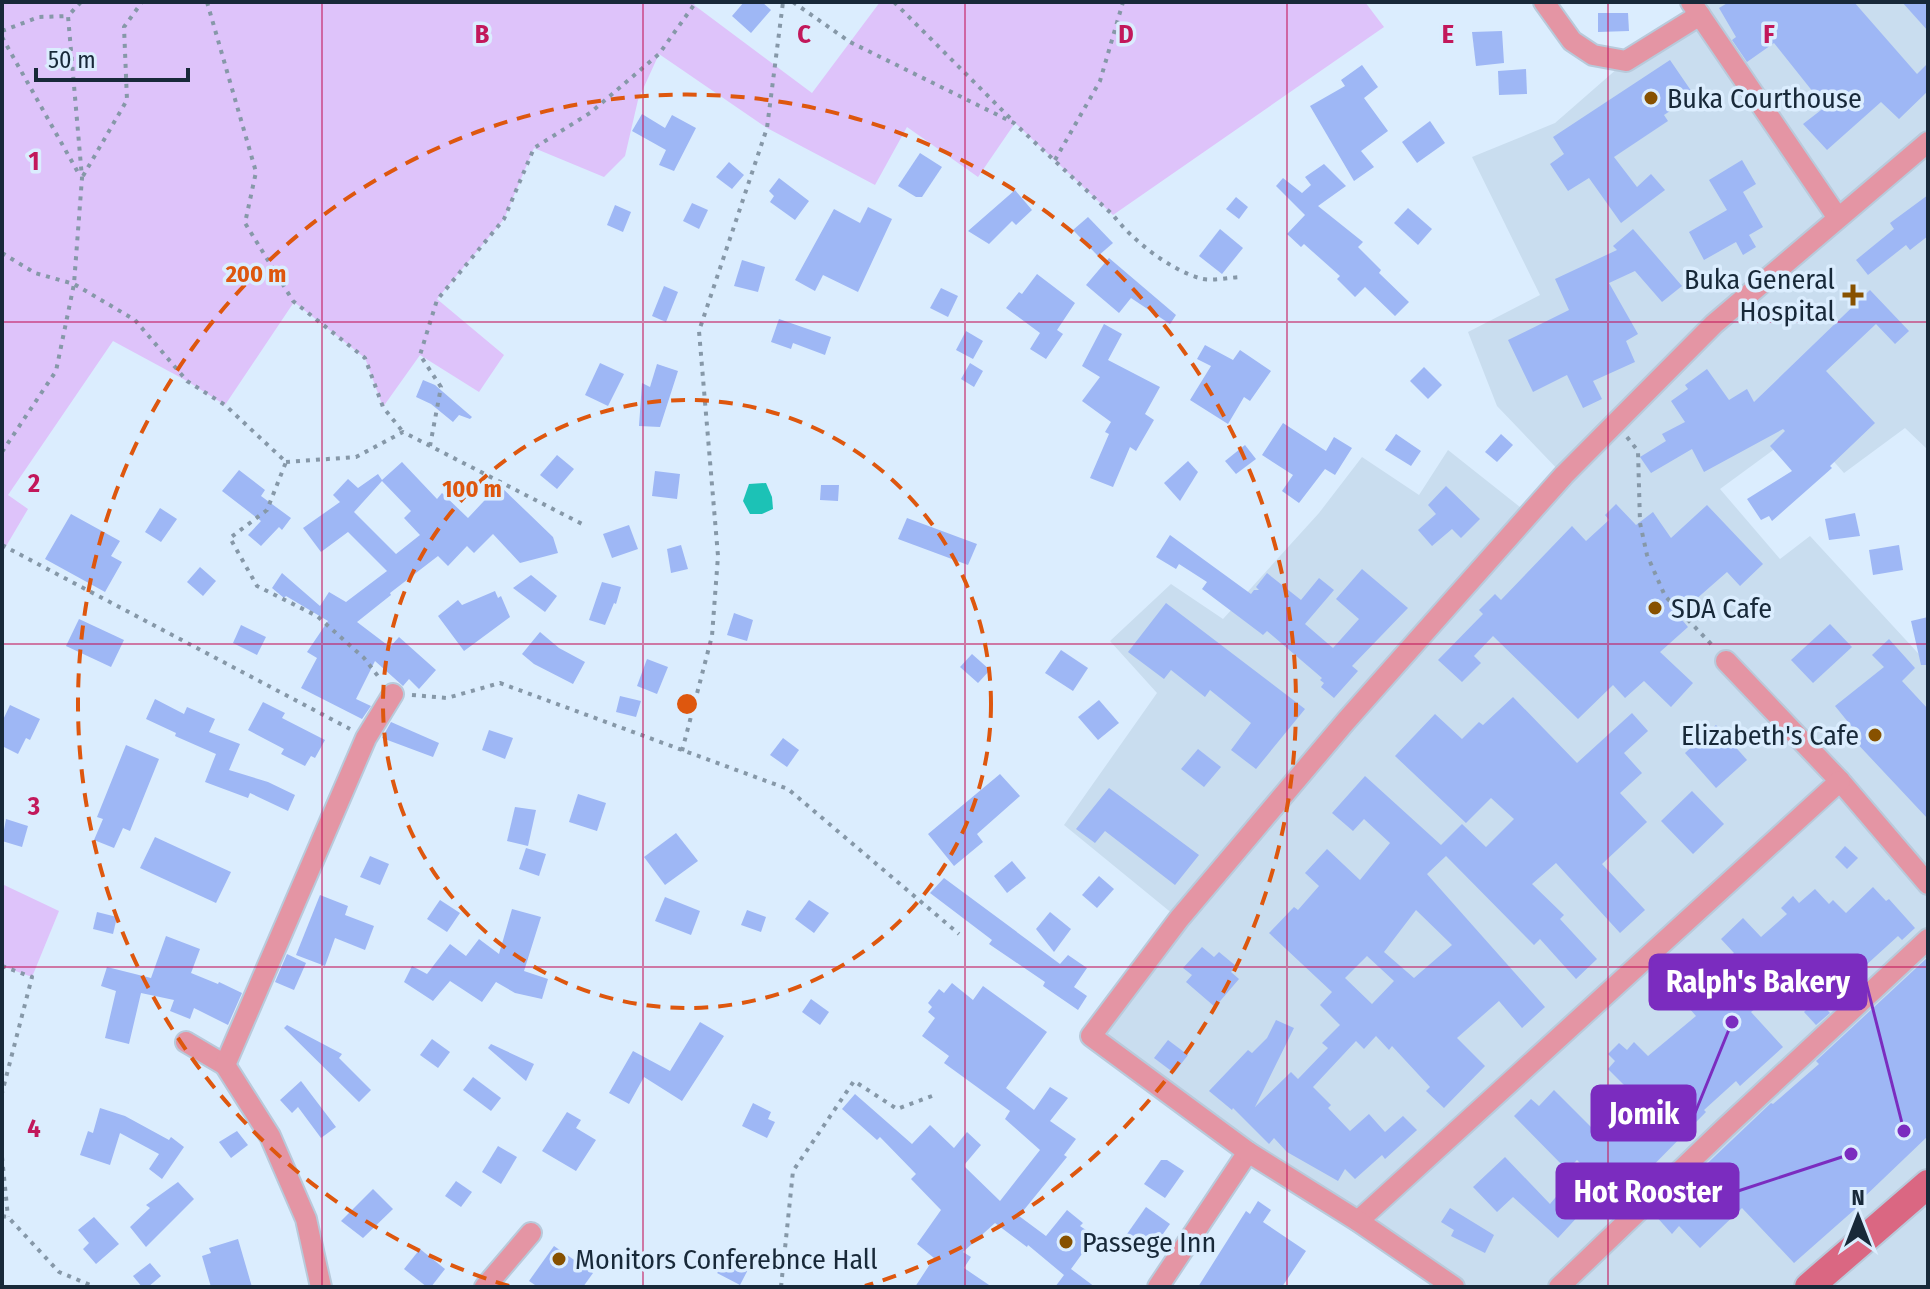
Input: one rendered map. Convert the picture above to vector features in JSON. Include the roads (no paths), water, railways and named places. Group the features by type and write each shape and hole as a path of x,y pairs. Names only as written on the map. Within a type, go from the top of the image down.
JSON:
{"main road":[{"path":"1809,1287 1928,1184"}],"street":[{"path":"1544,2 1572,41 1593,55 1626,61 1696,8 1838,218"},
{"path":"1454,1287 1358,1221 1248,1152 1091,1036 1179,919 1346,721 1564,475 1714,324 1928,142"},
{"path":"1725,660 1840,781 1928,884"},
{"path":"225,1065 366,738 393,694"},
{"path":"1358,1221 1840,781"},
{"path":"1559,1287 1928,939"},
{"path":"186,1042 225,1065 270,1136 306,1219 321,1287"},
{"path":"1158,1287 1248,1152"},
{"path":"485,1287 531,1233"}],"place":[{"name":"Buka Courthouse","path":"1651,98"},
{"name":"Buka General Hospital","path":"1853,295"},
{"name":"SDA Cafe","path":"1655,608"},
{"name":"Elizabeth's Cafe","path":"1875,735"},
{"name":"Jomik","path":"1732,1022"},
{"name":"Ralph's Bakery","path":"1904,1131"},
{"name":"Hot Rooster","path":"1851,1154"},
{"name":"Passege Inn","path":"1066,1242"},
{"name":"Monitors Conferebnce Hall","path":"559,1259"}]}
